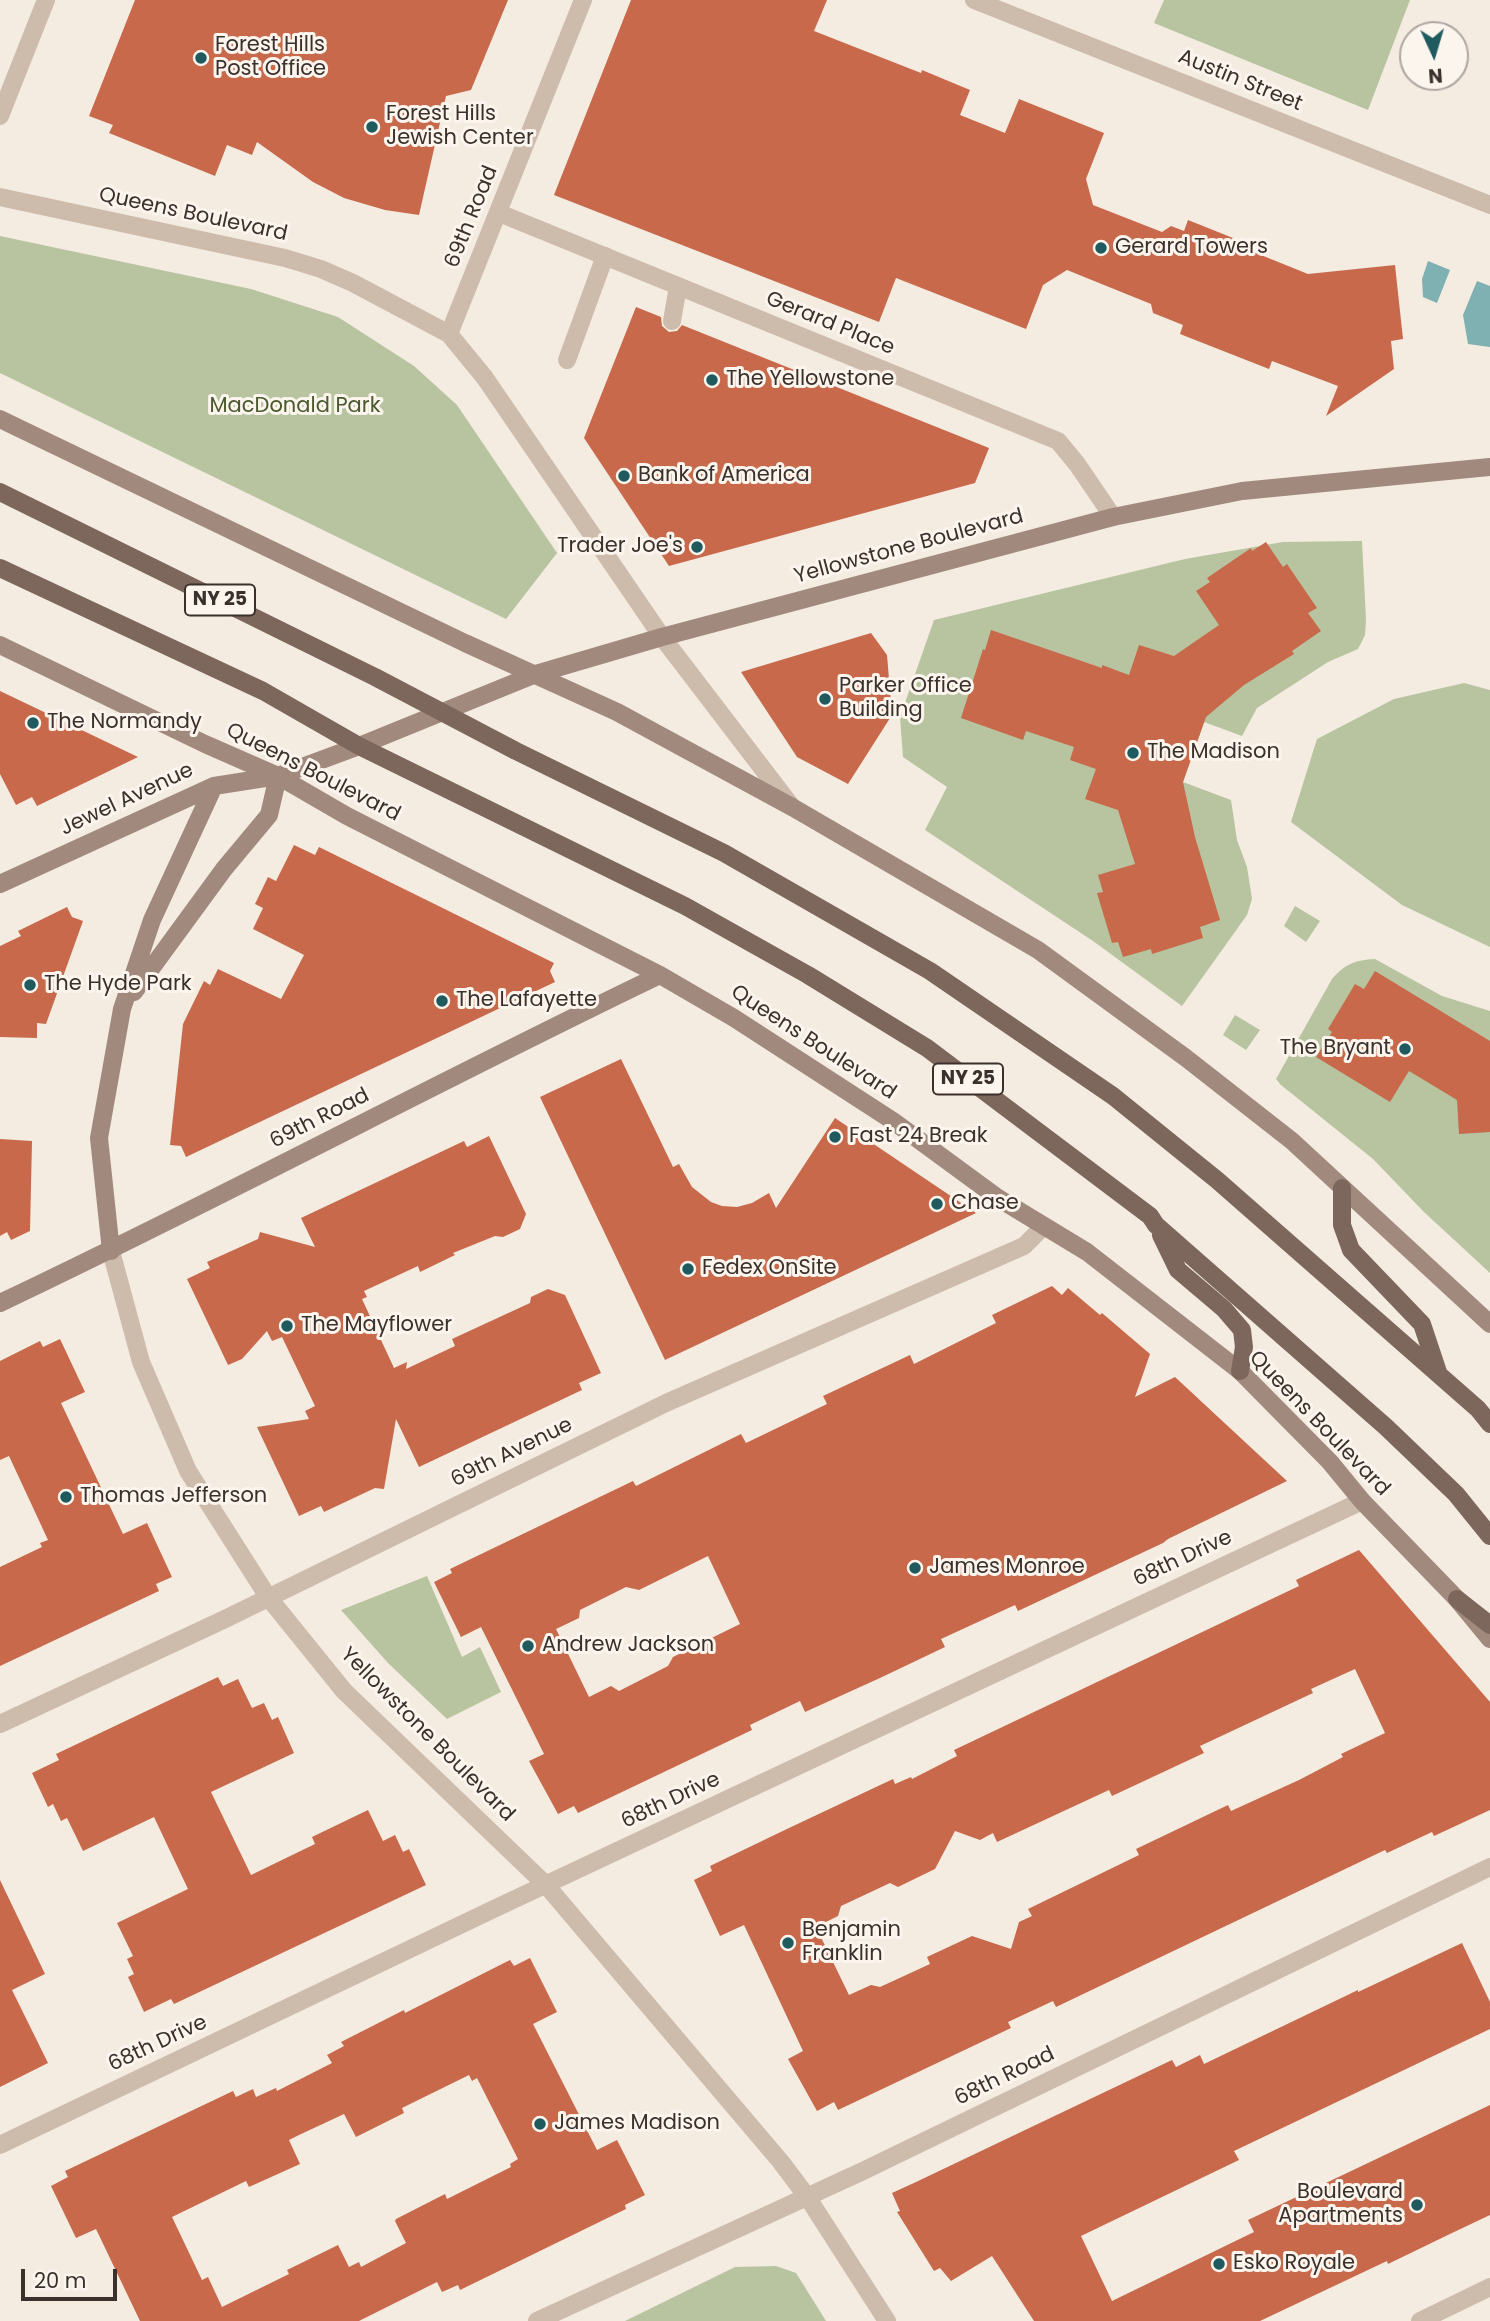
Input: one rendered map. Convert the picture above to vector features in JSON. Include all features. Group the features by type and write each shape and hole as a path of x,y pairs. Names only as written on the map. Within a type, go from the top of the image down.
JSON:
{"main road":[{"name":"NY 25","path":"0,492 724,853 930,971 1113,1096 1217,1180 1478,1409 1490,1424"},
{"name":"Queens Boulevard","path":"0,568 263,691 359,746 685,906 808,975 927,1048 1150,1216 1156,1226 1387,1427 1456,1494 1490,1536"},
{"path":"1342,1188 1342,1225 1351,1250 1422,1324 1439,1375"},
{"path":"1156,1226 1178,1270 1224,1309 1241,1329 1244,1347 1240,1371"},
{"path":"1457,1599 1490,1625"}],"street":[{"path":"0,116 46,0"},
{"name":"69th Road","path":"449,334 583,0"},
{"name":"Austin Street","path":"974,0 1490,205"},
{"name":"Queens Boulevard","path":"0,197 285,258 353,283 449,334 500,399 662,637 792,807"},
{"name":"Gerard Place","path":"499,213 1058,441 1113,517"},
{"path":"567,360 605,256"},
{"path":"673,321 678,286"},
{"name":"Queens Boulevard","path":"0,419 465,643 617,712 792,807 1038,950 1292,1141 1490,1324"},
{"name":"Yellowstone Boulevard","path":"359,746 536,674 662,637 1113,517 1242,491 1490,467"},
{"name":"Queens Boulevard","path":"0,645 205,744 278,776 347,816 660,975 734,1018 882,1114 998,1198 1087,1252 1240,1371 1330,1462 1362,1501 1457,1599 1490,1639"},
{"name":"Jewel Avenue","path":"0,884 214,786 278,776 359,746"},
{"path":"122,1009 224,869 269,815 278,776"},
{"name":"Yellowstone Boulevard","path":"214,786 152,920 122,1009 99,1138 111,1251 141,1362 188,1471 268,1597 344,1691 546,1885 781,2162 808,2198 887,2321"},
{"name":"69th Road","path":"0,1303 111,1251 660,975"},
{"name":"69th Avenue","path":"0,1724 666,1403 1024,1246 1044,1226"},
{"name":"68th Drive","path":"0,2145 1362,1501"},
{"name":"68th Road","path":"537,2321 808,2198 1490,1867"},
{"path":"1420,2321 1490,2287"}],"green space":[{"path":"1164,0 1410,0 1402,21 1399,21 1399,29 1368,110 1154,23"},
{"name":"MacDonald Park","path":"0,236 251,289 338,317 414,366 457,405 557,553 506,619 0,373"},
{"path":"1362,541 1366,620 1365,635 1358,649 1328,662 1257,708 1242,736 1204,722 1183,782 1231,800 1237,840 1247,867 1252,899 1247,915 1182,1006 1093,941 925,830 947,787 903,757 900,717 934,620 1185,559 1283,542"},
{"path":"1464,683 1490,690 1490,947 1402,905 1291,822 1317,739 1394,699"},
{"path":"1295,906 1320,921 1306,942 1284,926"},
{"path":"1375,959 1442,996 1490,1011 1490,1273 1424,1212 1373,1159 1276,1079 1332,979 1351,964"},
{"path":"1235,1015 1260,1030 1246,1050 1223,1035"},
{"path":"427,1576 462,1657 480,1647 501,1692 447,1719 388,1663 341,1610"},
{"path":"776,2266 796,2273 826,2321 625,2321 735,2267"}],"water":[{"path":"1428,261 1450,270 1437,303 1423,297 1422,279"},
{"path":"1477,281 1490,286 1490,347 1468,344 1463,315"}],"building":[{"path":"135,0 508,0 471,90 446,96 419,215 385,210 344,198 313,182 257,142 252,155 227,145 215,176 109,133 113,125 89,116"},
{"path":"631,0 827,0 814,31 970,90 960,115 1005,133 1019,99 1104,133 1086,179 1093,205 1162,232 1171,226 1184,231 1188,220 1253,246 1251,251 1308,274 1395,265 1403,339 1391,341 1394,369 1326,416 1338,386 1272,361 1269,369 1180,334 1183,325 1153,313 1151,304 1067,270 1043,285 1026,329 896,278 879,322 554,195"},
{"name":"The Yellowstone","path":"636,307 661,317 662,326 669,332 677,331 682,325 989,448 975,483 669,566 584,438"},
{"name":"The Madison","path":"1266,542 1283,567 1287,564 1317,608 1308,613 1321,631 1292,651 1294,654 1244,685 1206,717 1183,782 1195,837 1220,920 1200,927 1203,938 1152,954 1151,949 1123,957 1118,942 1112,943 1097,893 1103,892 1098,875 1135,864 1118,810 1085,799 1096,769 1070,760 1074,747 1026,731 1023,740 961,718 983,649 985,650 991,630 1129,675 1139,645 1174,656 1219,625 1196,591 1210,582 1207,578 1251,548 1252,551"},
{"name":"Parker Office Building","path":"871,633 887,655 892,715 848,784 797,757 741,672"},
{"name":"The Normandy","path":"0,691 138,757 37,806 32,797 16,805 0,774"},
{"name":"The Lafayette","path":"294,845 315,855 319,847 554,963 550,971 555,982 186,1157 181,1146 170,1145 183,1024 204,981 210,985 218,969 281,999 304,955 253,929 263,908 255,904 268,877 276,881"},
{"name":"The Hyde Park","path":"67,907 72,917 83,921 46,1024 37,1023 37,1038 0,1037 0,946 21,936 18,931"},
{"name":"The Bryant","path":"1375,971 1490,1041 1490,1132 1459,1134 1457,1100 1409,1071 1390,1102 1316,1057 1332,1032 1328,1029 1355,984 1364,989"},
{"path":"621,1059 673,1167 679,1164 692,1187 711,1202 737,1207 752,1203 769,1193 776,1208 835,1118 976,1213 665,1360 540,1097"},
{"name":"The Mayflower","path":"489,1136 526,1214 520,1229 453,1253 455,1255 420,1272 418,1266 364,1291 367,1297 362,1299 394,1368 407,1362 406,1369 455,1346 452,1339 530,1303 531,1297 548,1289 565,1295 601,1373 579,1383 582,1390 419,1467 396,1419 384,1489 375,1488 324,1512 321,1506 299,1516 257,1427 309,1419 305,1411 315,1406 282,1337 272,1341 267,1331 242,1359 228,1365 187,1279 210,1268 207,1262 258,1239 260,1232 315,1247 301,1218 464,1141 467,1147"},
{"path":"0,1139 32,1141 30,1231 11,1240 7,1232 0,1236"},
{"path":"1052,1286 1062,1295 1068,1288 1150,1354 1135,1397 1175,1377 1287,1481 1018,1611 1015,1605 941,1639 945,1647 880,1678 805,1712 800,1701 750,1725 752,1730 578,1813 574,1806 558,1814 529,1761 544,1754 481,1627 461,1637 434,1582 452,1573 450,1569 633,1481 636,1486 741,1434 746,1443 827,1404 823,1396 910,1355 914,1364 996,1323 992,1315","holes":["708,1556 740,1624 673,1657 668,1666 619,1691 611,1686 589,1697 556,1629 579,1618 580,1610 626,1587 639,1590"]},
{"name":"Thomas Jefferson","path":"60,1339 85,1392 61,1403 123,1534 147,1523 172,1577 156,1584 159,1591 0,1666 0,1567 42,1547 40,1543 48,1540 9,1456 0,1460 0,1361 40,1341 43,1347"},
{"path":"1359,1550 1490,1702 1490,1810 1434,1836 1432,1832 1387,1853 1385,1850 1056,2007 1053,2001 1008,2022 1011,2028 838,2110 834,2102 817,2111 788,2059 803,2051 744,1925 720,1936 694,1880 712,1871 710,1866 893,1779 895,1784 911,1777 912,1779 957,1756 954,1750 1299,1586 1296,1580","holes":["1355,1669 1385,1733 1341,1754 1343,1757 1299,1780 1231,1811 1228,1805 1136,1849 1139,1855 1028,1909 1032,1916 1019,1922 1011,1949 972,1936 927,1957 930,1964 880,1987 871,1985 849,1995 816,1927 838,1916 841,1906 890,1883 898,1887 935,1869 955,1831 980,1840 993,1833 997,1842 1109,1790 1112,1796 1204,1753 1200,1746 1313,1693 1311,1689"]},
{"path":"218,1677 223,1686 238,1679 252,1708 264,1703 272,1720 278,1717 294,1753 211,1792 251,1875 315,1844 312,1837 368,1810 383,1841 395,1835 403,1852 409,1849 426,1885 174,2004 171,1999 144,2012 128,1977 134,1974 127,1959 133,1956 117,1923 188,1889 154,1817 83,1851 67,1818 61,1821 53,1804 48,1807 32,1773 59,1760 56,1754"},
{"path":"0,1880 45,1974 12,1990 48,2063 0,2087"},
{"path":"1462,1943 1490,2002 1490,2029 1234,2151 1239,2160 1081,2236 1112,2301 1254,2232 1248,2220 1490,2105 1490,2215 1388,2264 1387,2261 1260,2321 1034,2321 992,2256 951,2281 940,2268 934,2271 897,2212 900,2211 892,2193 1172,2060 1176,2067 1200,2055 1204,2064"},
{"path":"530,1958 557,2012 533,2024 597,2150 617,2140 645,2195 625,2205 626,2209 460,2290 458,2285 442,2292 437,2282 359,2321 140,2321 96,2229 76,2238 51,2186 68,2177 65,2171 233,2091 236,2097 253,2089 256,2097 276,2088 277,2091 332,2063 327,2055 344,2046 341,2042 510,1960 514,1966","holes":["469,2075 472,2081 477,2078 518,2159 510,2164 511,2167 447,2199 445,2194 396,2219 406,2243 361,2267 359,2262 349,2267 338,2245 287,2270 289,2274 222,2307 208,2277 202,2280 172,2217 246,2181 249,2187 300,2164 289,2140 344,2114 356,2137 404,2113 402,2108"]}],"place":[{"name":"Forest Hills Post Office","path":"201,58"},
{"name":"Forest Hills Jewish Center","path":"372,127"},
{"name":"Gerard Towers","path":"1101,248"},
{"name":"The Yellowstone","path":"712,380"},
{"name":"Bank of America","path":"624,476"},
{"name":"Trader Joe's","path":"697,547"},
{"name":"Parker Office Building","path":"825,699"},
{"name":"The Normandy","path":"33,723"},
{"name":"The Madison","path":"1133,753"},
{"name":"The Hyde Park","path":"30,985"},
{"name":"The Lafayette","path":"442,1001"},
{"name":"The Bryant","path":"1405,1049"},
{"name":"Fast 24 Break","path":"835,1137"},
{"name":"Chase","path":"937,1204"},
{"name":"Fedex OnSite","path":"688,1269"},
{"name":"The Mayflower","path":"287,1326"},
{"name":"Thomas Jefferson","path":"66,1497"},
{"name":"James Monroe","path":"915,1568"},
{"name":"Andrew Jackson","path":"528,1646"},
{"name":"Benjamin Franklin","path":"788,1943"},
{"name":"James Madison","path":"540,2124"},
{"name":"Boulevard Apartments","path":"1417,2205"},
{"name":"Esko Royale","path":"1219,2264"}]}
